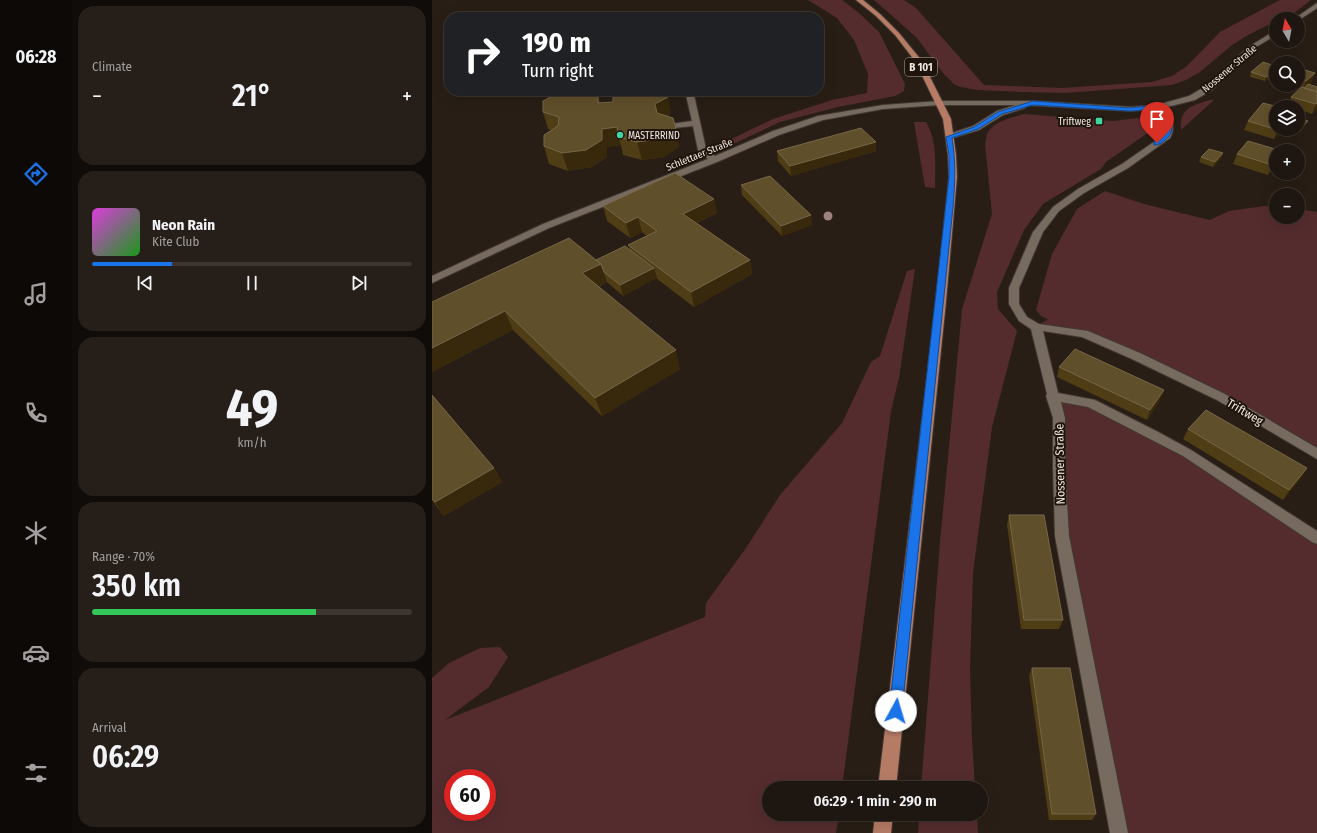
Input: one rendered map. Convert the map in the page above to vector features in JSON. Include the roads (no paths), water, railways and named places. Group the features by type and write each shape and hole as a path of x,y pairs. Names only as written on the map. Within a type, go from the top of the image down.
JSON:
{"main road":[{"name":"B 101","path":"858,0 882,19 910,50 940,103 947,120 952,155 949,214 888,781"},
{"path":"882,833 883,821"}],"street":[{"path":"1305,13 1317,5"},
{"name":"Nossener Straße","path":"1033,103 1130,109 1157,107 1192,98 1209,88 1250,49 1269,37"},
{"path":"690,96 702,150 714,160"},
{"name":"Schlettaer Straße","path":"432,280 546,226 714,160 776,133 821,118 883,107 940,103 1033,103"},
{"path":"949,137 976,128 1000,113 1033,103"},
{"path":"1036,327 1023,320 1014,304 1014,288 1038,232 1056,209 1081,191 1125,166 1167,136 1170,132 1169,121 1157,107"},
{"path":"664,127 696,123"},
{"name":"Nossener Straße","path":"1036,327 1052,396 1059,418 1059,468 1062,536 1119,833"},
{"name":"Triftweg","path":"1036,327 1084,334 1136,356 1221,397 1317,454"},
{"path":"1052,396 1091,403 1154,434 1187,453 1317,538"}],"place":[{"name":"Triftweg","path":"1099,121"},
{"name":"MASTERRIND","path":"620,135"}]}
